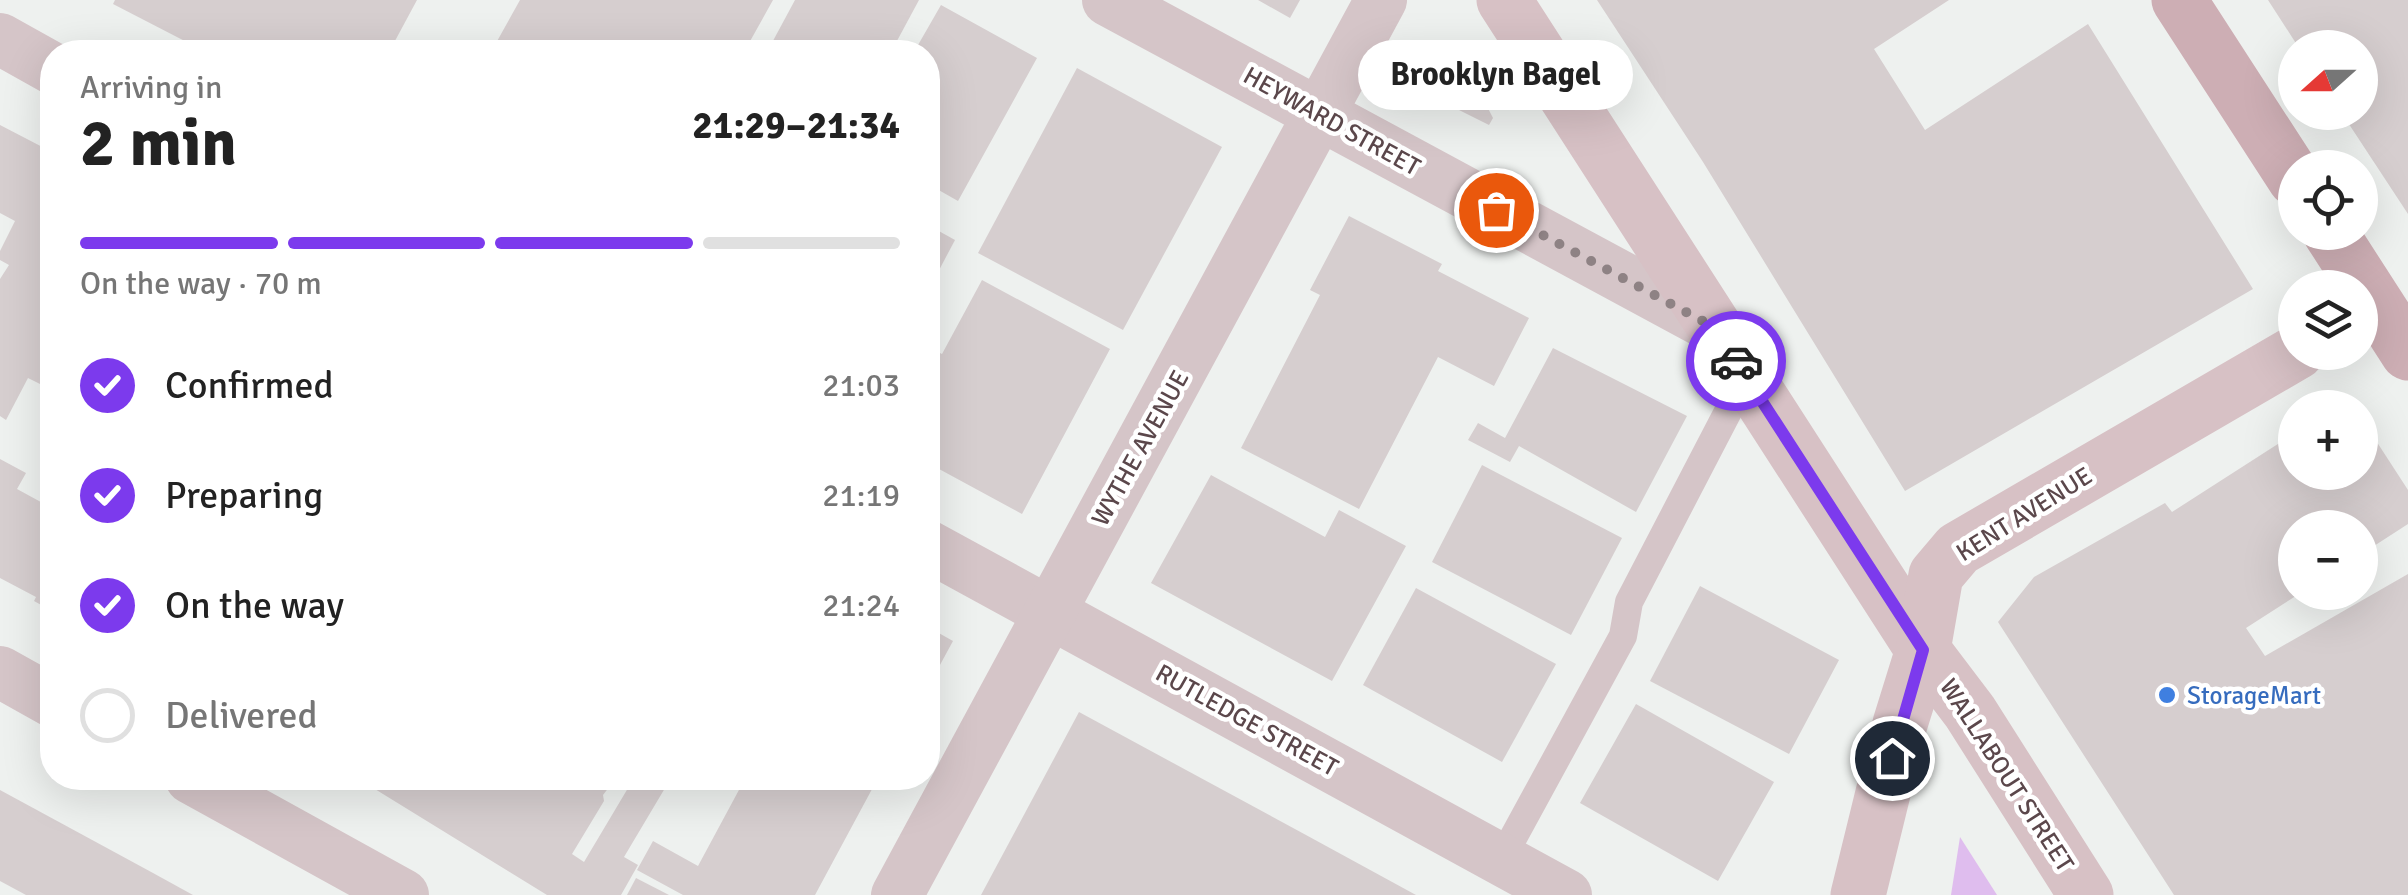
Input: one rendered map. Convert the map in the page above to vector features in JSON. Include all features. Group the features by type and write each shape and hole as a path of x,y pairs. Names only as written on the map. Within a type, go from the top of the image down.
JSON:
{"main road":[{"name":"WALLABOUT STREET","path":"1504,0 1923,650 1970,712 2086,895"},
{"path":"2180,0 2278,153"},
{"path":"2343,250 2382,303 2408,354"},
{"name":"KENT AVENUE","path":"1858,895 1900,724 1923,650 1936,576 1958,550 2278,363"}],"street":[{"name":"HEYWARD STREET","path":"1108,0 1714,327"},
{"name":"WYTHE AVENUE","path":"897,895 1381,0"},
{"path":"0,39 40,61"},
{"name":"RUTLEDGE STREET","path":"940,553 1566,895"},
{"path":"0,672 40,694"},
{"path":"212,790 404,895"}],"lane":[{"path":"1501,860 1623,636 1629,602 1746,377"}],"shaded area":[{"path":"1960,837 1997,895 1951,895"}],"building":[{"path":"115,0 417,0 395,40 183,40 113,4"},
{"path":"520,0 773,0 751,40 498,40"},
{"path":"795,0 919,0 897,40 773,40"},
{"path":"1258,0 1300,0 1290,18"},
{"path":"1597,0 1949,0 1874,49 1925,130 2088,24 2253,289 1905,491 1703,162"},
{"path":"2268,0 2408,0 2408,214 2378,168 2378,150 2366,150 2353,130 2378,130 2378,30 2287,30"},
{"path":"941,5 1037,58 958,201 940,191 940,40 921,40"},
{"path":"1439,46 1453,53 1460,66 1457,72 1469,77 1465,85 1479,91 1493,118 1489,125 1417,89"},
{"path":"1077,68 1222,147 1123,330 978,253"},
{"path":"0,125 40,146 40,384 28,378 6,420 0,416 0,279 9,265 0,260 0,251 15,221 0,213"},
{"path":"1349,216 1442,264 1438,271 1529,318 1494,386 1438,357 1359,509 1241,448 1320,295 1310,290"},
{"path":"940,232 955,240 940,268"},
{"path":"982,280 1110,349 1022,514 940,470 942,354"},
{"path":"1553,348 1687,416 1636,512 1519,446 1510,462 1468,440 1478,423 1505,438"},
{"name":"StorageMart","path":"2278,444 2278,490 2378,490 2378,444 2408,490 2408,524 2378,543 2378,510 2278,510 2278,607 2246,628 2265,656 2345,610 2378,610 2378,591 2408,574 2408,895 2174,895 1998,622 2034,577 2165,503 2172,512"},
{"path":"0,459 26,473 17,489 40,502 40,604 34,601 36,597 0,578"},
{"path":"1482,465 1622,538 1571,635 1432,562"},
{"path":"1211,475 1325,537 1339,510 1406,546 1332,681 1151,583"},
{"path":"1700,586 1839,660 1789,754 1650,681"},
{"path":"1416,588 1556,664 1502,762 1363,685"},
{"path":"940,634 953,641 940,665"},
{"path":"1636,704 1774,782 1718,881 1580,803"},
{"path":"1079,712 1306,835 1416,895 981,895"},
{"path":"0,790 193,895 26,895 0,881"},
{"path":"376,790 607,790 572,854 584,862 627,790 664,790 624,857 638,865 621,895 547,895"},
{"path":"739,790 872,790 815,895 683,895 637,870 653,841 698,866"},
{"path":"636,878 669,895 627,895"}],"way so far":[{"path":"1496,210 1714,327 1736,361"}],"place":[{"name":"Brooklyn Bagel","path":"1496,210"},
{"name":"StorageMart","path":"2167,695"}],"route":[{"path":"1736,361 1923,650 1892,758"}]}
